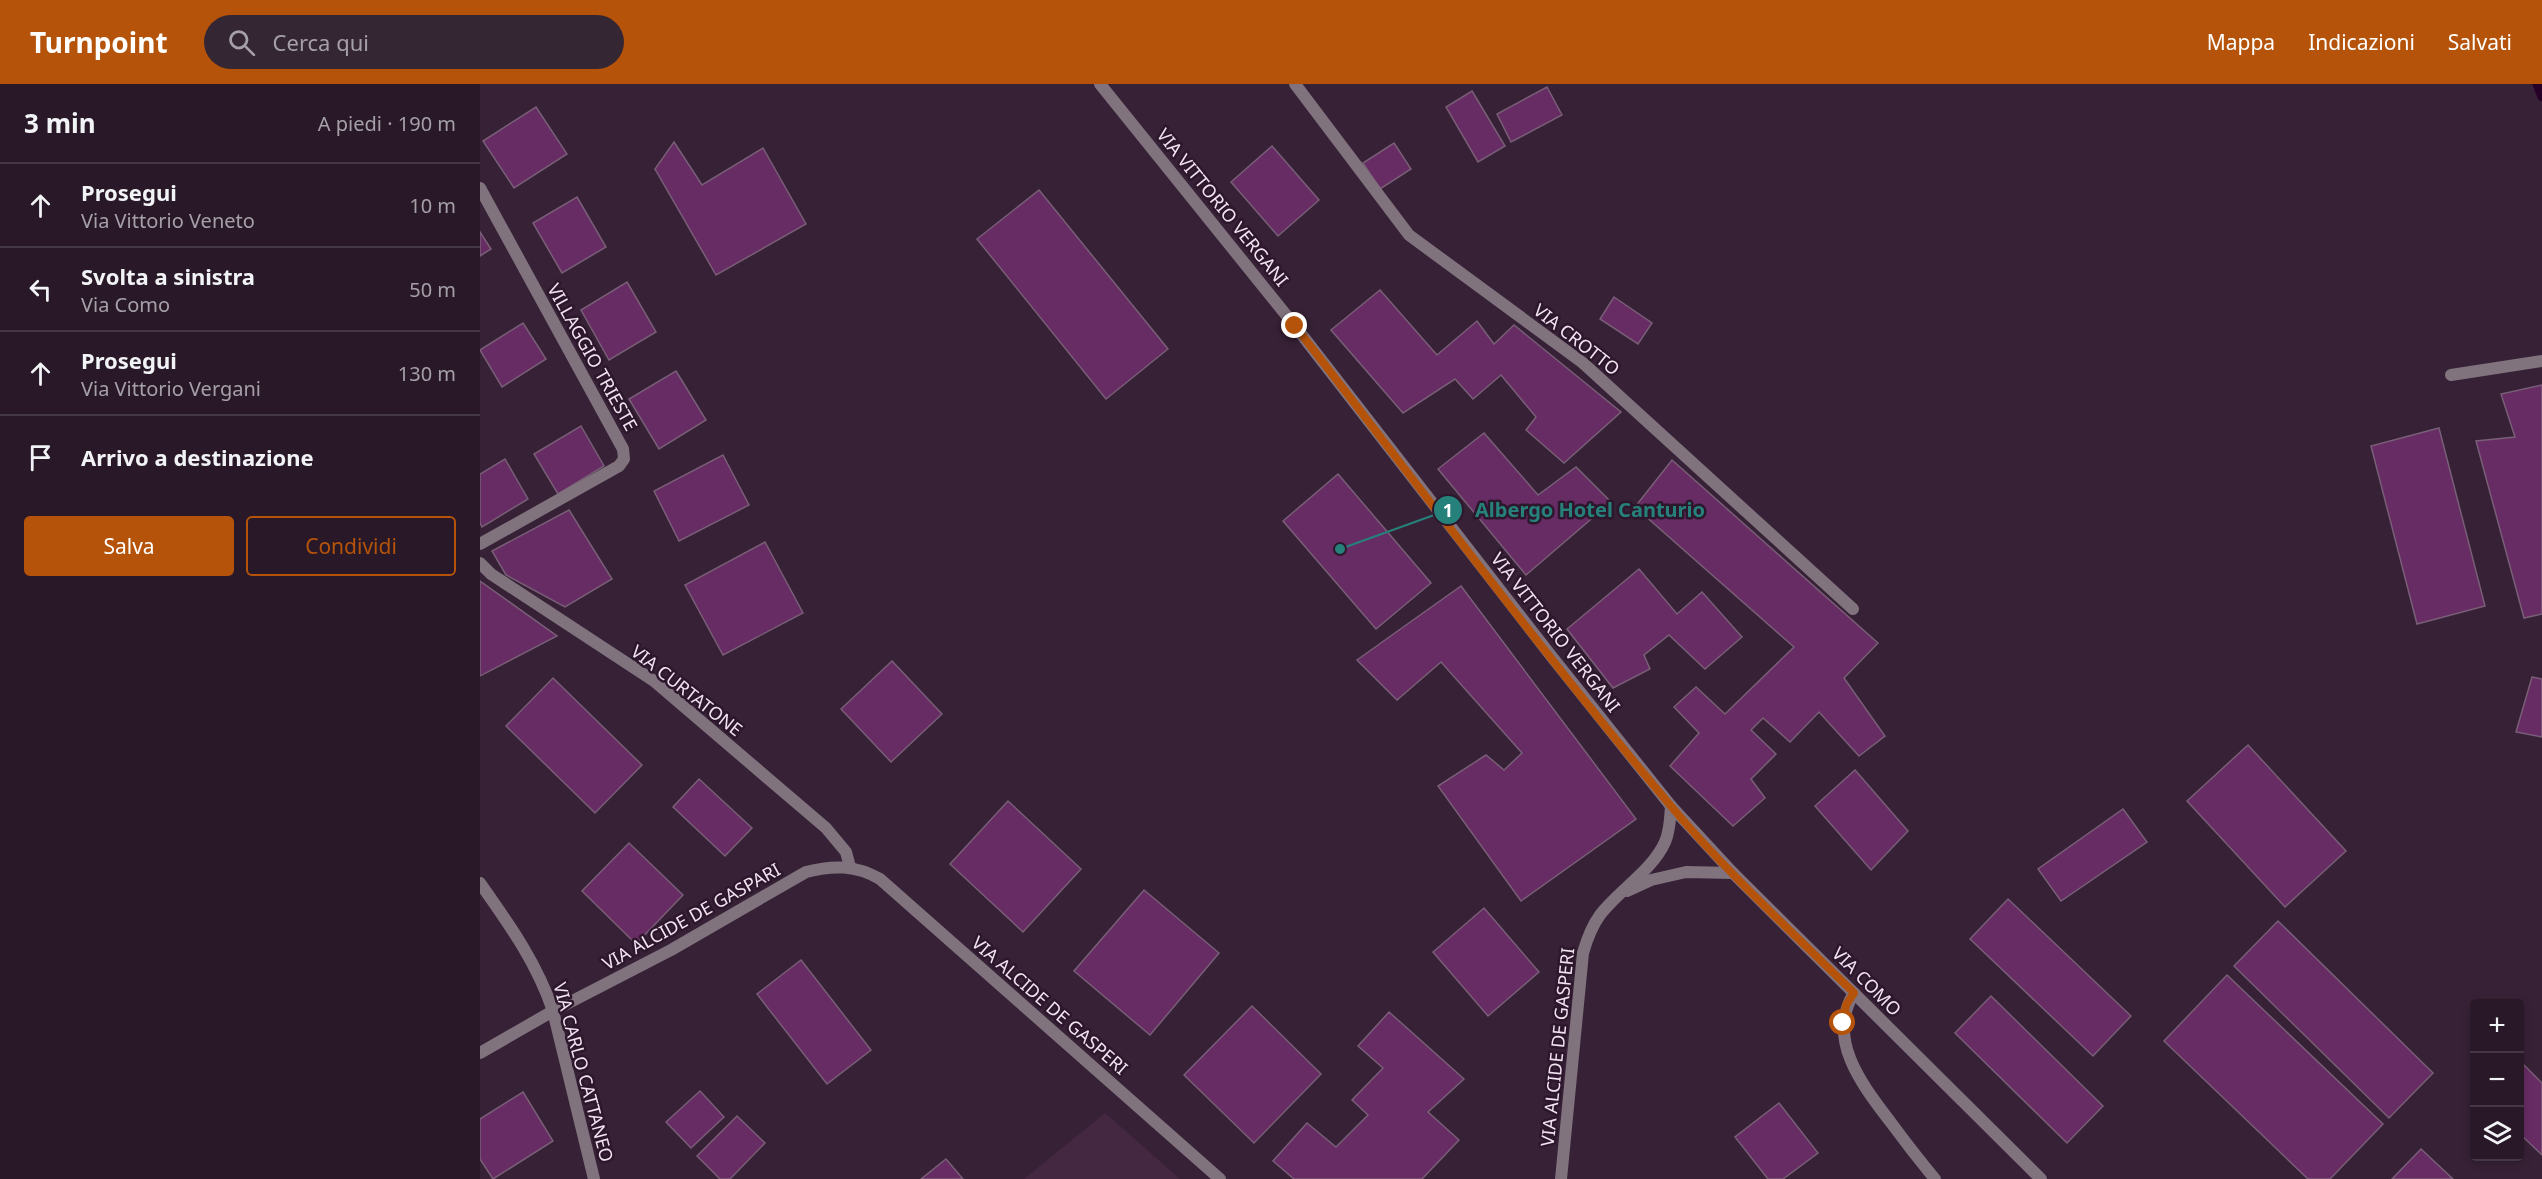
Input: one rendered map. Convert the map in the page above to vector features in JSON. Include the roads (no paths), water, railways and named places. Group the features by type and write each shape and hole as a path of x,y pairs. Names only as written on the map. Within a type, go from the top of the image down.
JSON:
{"street":[{"name":"VIA VITTORIO VERGANI","path":"1100,84 1288,317 1552,657 1671,806"},
{"name":"VIA CROTTO","path":"1295,84 1410,235 1583,363 1853,609"},
{"name":"VILLAGGIO TRIESTE","path":"480,188 623,449 624,459 619,466 480,544"},
{"path":"2451,375 2542,361"},
{"name":"VIA CURTATONE","path":"480,563 491,573 654,681 826,828 846,852 850,867"},
{"name":"VIA COMO","path":"1671,806 1733,873 2041,1179"},
{"name":"VIA ALCIDE DE GASPERI","path":"1561,1179 1583,952 1590,932 1600,915 1664,844 1670,828 1671,806"},
{"name":"VIA ALCIDE DE GASPARI","path":"480,1053 553,1011 671,950 806,873 826,867 850,867"},
{"name":"VIA ALCIDE DE GASPERI","path":"850,867 867,871 880,879 1220,1179"},
{"name":"VIA ALCIDE DE GASPERI","path":"1620,894 1651,880 1686,872 1733,873"},
{"name":"VIA CARLO CATTANEO","path":"480,883 514,930 545,987 553,1011 594,1179"},
{"path":"1854,993 1846,1005 1843,1023 1848,1056 1872,1098 1935,1179"}],"waterway":[{"path":"2537,84 2542,97"}],"place":[{"name":"Albergo Hotel Canturio","path":"1340,549"}]}
